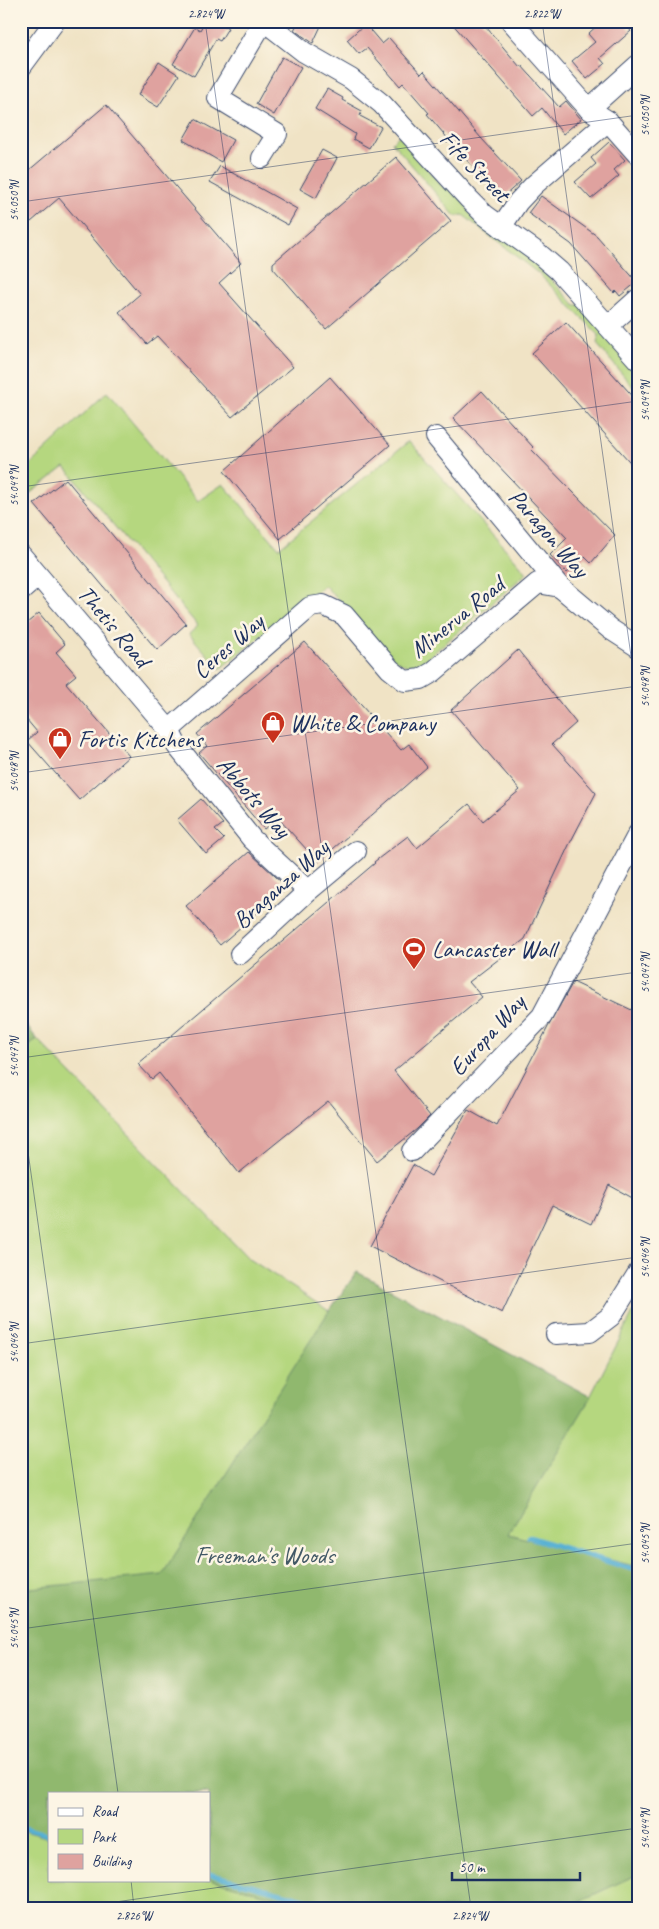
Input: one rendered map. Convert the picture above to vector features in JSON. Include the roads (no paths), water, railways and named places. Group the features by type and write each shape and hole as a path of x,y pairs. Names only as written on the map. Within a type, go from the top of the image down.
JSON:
{"street":[{"path":"21,67 55,21"},
{"path":"511,21 589,109 608,121 638,156"},
{"name":"Fife Street","path":"262,158 277,134 218,98 263,22 304,52 351,79 382,104 469,199 559,271 638,360"},
{"path":"589,109 638,65"},
{"path":"501,226 518,202 534,185 608,121"},
{"path":"608,326 638,299"},
{"name":"Paragon Way","path":"436,437 560,588 610,629 638,647"},
{"name":"Thetis Road","path":"21,555 169,730"},
{"path":"21,591 38,576"},
{"name":"Minerva Road","path":"323,605 344,615 390,668 405,682 421,679 433,672 538,583 560,588"},
{"name":"Ceres Way","path":"169,730 310,607 323,605"},
{"name":"Abbots Way","path":"169,730 177,746 252,839 308,891"},
{"name":"Europa Way","path":"412,1151 542,1016 638,834"},
{"name":"Braganza Way","path":"240,954 308,891 356,851"},
{"path":"556,1334 590,1332 611,1316 638,1273"}],"waterway":[{"path":"529,1537 638,1571"},
{"path":"21,1827 48,1835"},
{"path":"210,1874 339,1908"}],"place":[{"name":"White & Company","path":"273,744"},
{"name":"Fortis Kitchens","path":"60,760"},
{"name":"Lancaster Wall","path":"414,970"}],"park label":[{"name":"Freeman's Woods","path":"265,1555"}]}
